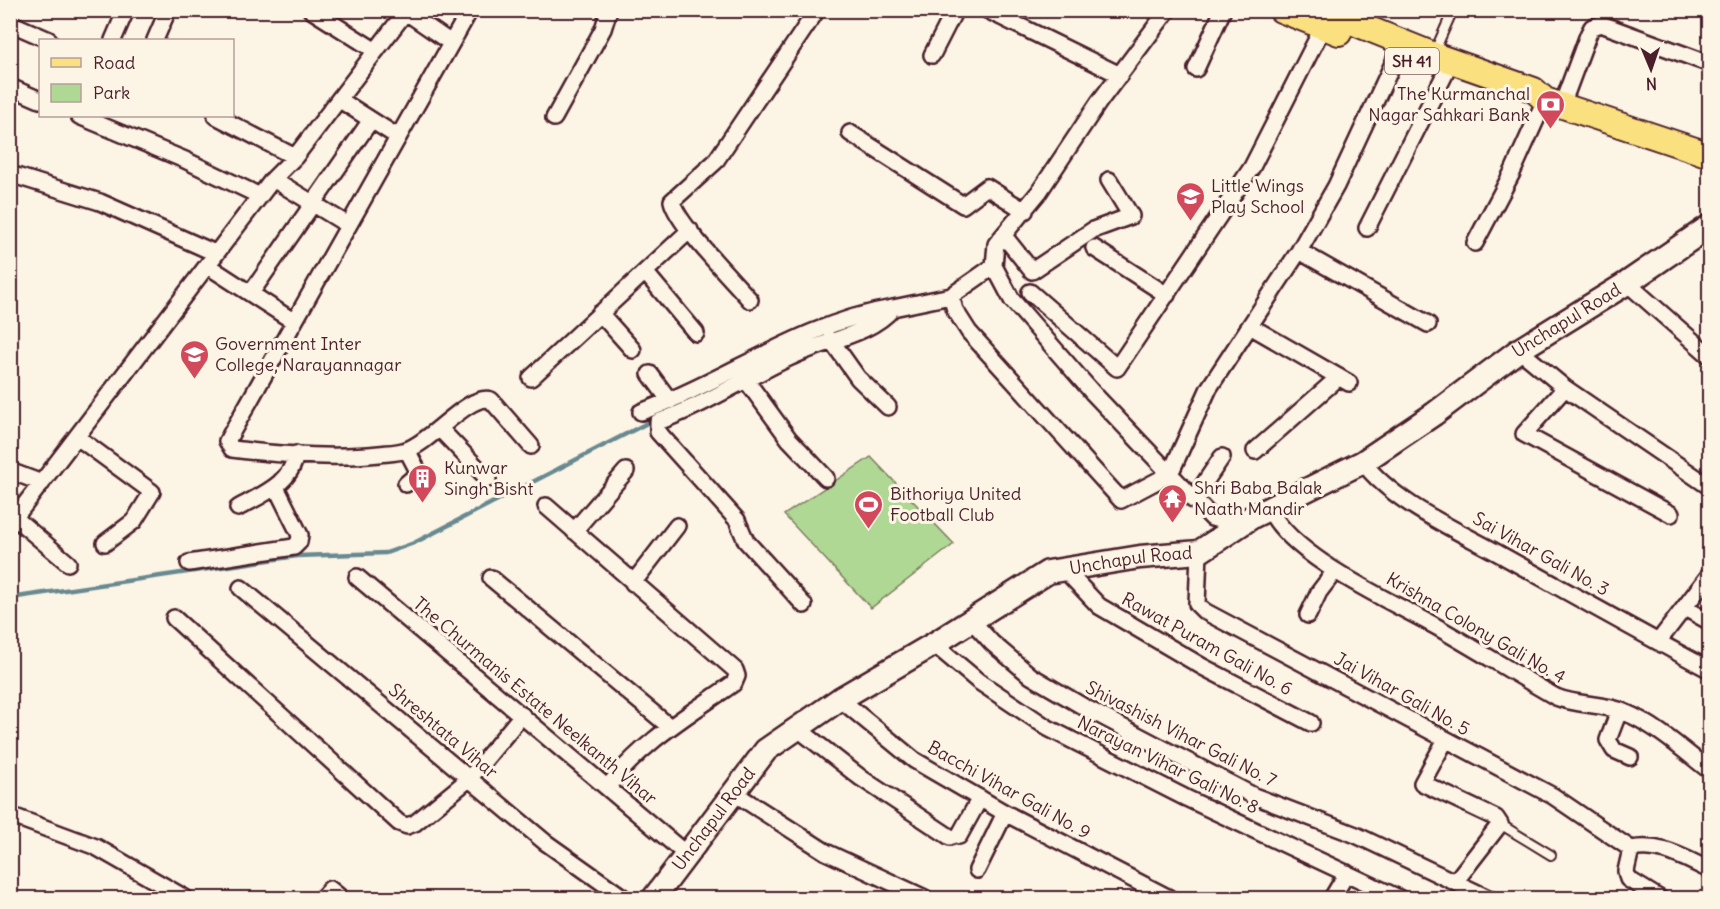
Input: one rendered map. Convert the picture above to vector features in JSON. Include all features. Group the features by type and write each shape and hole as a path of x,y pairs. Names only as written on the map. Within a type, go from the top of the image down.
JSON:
{"main road":[{"name":"SH 41","path":"1281,10 1323,19 1440,64 1528,103 1554,102 1710,155"}],"street":[{"path":"113,39 126,10"},
{"path":"155,39 168,10"},
{"path":"311,10 376,51"},
{"path":"470,10 227,441 231,449 347,457 407,450 440,429 474,401 484,398 491,400 531,446"},
{"path":"554,118 603,29 609,10"},
{"path":"750,300 690,230 673,207 672,201 674,196 715,162 817,10"},
{"path":"932,55 956,10"},
{"path":"987,10 1120,75"},
{"path":"1168,10 1025,211 996,244 994,266 1012,300 1092,392 1193,500 1212,518 1237,525"},
{"path":"1196,69 1223,10"},
{"path":"68,563 13,521 273,179 296,157 407,11 451,43"},
{"path":"1030,292 1117,369 1252,167 1323,19"},
{"path":"10,23 47,39"},
{"path":"1475,243 1512,173 1554,102 1592,27 1601,24 1710,64"},
{"path":"951,296 955,310 969,332 1121,500 1170,474 1209,388 1299,251 1336,186 1401,49"},
{"path":"1367,228 1440,64"},
{"path":"10,87 39,100"},
{"path":"340,100 398,137"},
{"path":"81,117 185,159 260,196"},
{"path":"218,117 296,157"},
{"path":"250,293 314,205 371,120"},
{"path":"850,133 963,205 987,187 1025,211"},
{"path":"10,174 100,202 212,260 250,293 293,321"},
{"path":"273,179 348,225"},
{"path":"1004,236 1032,271 1093,230 1131,216 1110,180"},
{"name":"Unchapul Road","path":"654,898 766,750 840,699 972,621 1048,572 1063,568 1199,552 1237,525 1363,462 1434,414 1519,350 1626,283 1710,226"},
{"path":"531,378 690,230"},
{"path":"1094,248 1167,295"},
{"path":"1299,251 1428,324"},
{"path":"641,412 670,401 728,370 842,321 951,296 994,266"},
{"path":"645,272 696,333"},
{"path":"1626,283 1710,356"},
{"path":"804,605 746,541 737,520 658,432 656,426 658,422 691,410 787,358 831,340 864,331 882,320 892,308"},
{"path":"600,313 633,350"},
{"path":"1250,326 1344,380 1255,451"},
{"path":"831,340 858,378 888,407"},
{"path":"1519,350 1565,388 1710,487"},
{"path":"650,374 670,401"},
{"path":"746,380 789,440 826,478"},
{"path":"1565,388 1524,434 1671,514"},
{"path":"440,429 488,478"},
{"path":"77,437 152,492 134,521 105,543"},
{"path":"406,484 419,473 407,450"},
{"path":"238,508 276,487 290,474 296,454"},
{"path":"1193,500 1222,457"},
{"name":"Sai Vihar Gali No. 3","path":"1363,462 1373,476 1441,521 1708,669"},
{"path":"10,471 42,483"},
{"path":"574,531 626,471"},
{"path":"189,563 294,548 299,542 300,535 276,487"},
{"path":"546,506 735,670 737,676 734,683 670,728 622,769 608,787"},
{"name":"Krishna Colony Gali No. 4","path":"1270,510 1276,523 1335,571 1556,697 1619,711 1648,726 1710,771"},
{"path":"633,583 677,526"},
{"name":"Jai Vihar Gali No. 5","path":"1199,552 1197,604 1204,611 1313,667 1445,741 1553,796 1600,825 1631,849"},
{"name":"Rawat Puram Gali No. 6","path":"1063,568 1100,606 1203,667 1311,723"},
{"path":"1308,615 1319,592 1335,571"},
{"path":"1658,642 1710,574"},
{"name":"The Churmanis Estate Neelkanth Vihar","path":"357,577 687,855"},
{"path":"491,578 670,728"},
{"name":"Shreshtata Vihar","path":"241,588 545,842 624,898"},
{"path":"1685,608 1710,622"},
{"path":"174,618 399,823 407,826 415,823 469,779 522,715"},
{"name":"Shivashish Vihar Gali No. 7","path":"972,621 992,643 1031,676 1084,707 1254,796 1356,835 1488,898"},
{"name":"Narayan Vihar Gali No. 8","path":"933,644 978,681 1048,728 1186,798 1399,898"},
{"name":"Bacchi Vihar Gali No. 9","path":"840,699 914,760 1005,813 1169,898"},
{"path":"1619,711 1608,740 1614,750 1630,757"},
{"path":"797,728 861,778 955,836 980,798"},
{"path":"1445,741 1422,783 1496,818 1500,824 1455,882"},
{"path":"734,793 826,852 926,898"},
{"path":"977,870 1005,813"},
{"path":"10,815 96,847 184,898"},
{"path":"1659,898 1628,879 1626,871 1631,849 1646,846 1663,849 1710,870"},
{"path":"1332,898 1347,873"},
{"path":"322,898 330,889 341,898"}],"lane":[{"path":"1440,64 1453,10"},
{"path":"1500,824 1551,855"}],"green space":[{"name":"Bithoriya United Football Club","path":"871,457 954,544 871,608 784,515"}],"waterway":[{"path":"815,340 846,328"},
{"path":"10,598 297,556 386,553 414,543 657,418"}],"place":[{"name":"The Kurmanchal Nagar Sahkari Bank","path":"1551,130"},
{"name":"Little Wings Play School","path":"1190,222"},
{"name":"Government Inter College, Narayannagar","path":"194,380"},
{"name":"Kunwar Singh Bisht","path":"423,504"},
{"name":"Shri Baba Balak Naath Mandir","path":"1173,524"},
{"name":"Bithoriya United Football Club","path":"869,530"}]}
